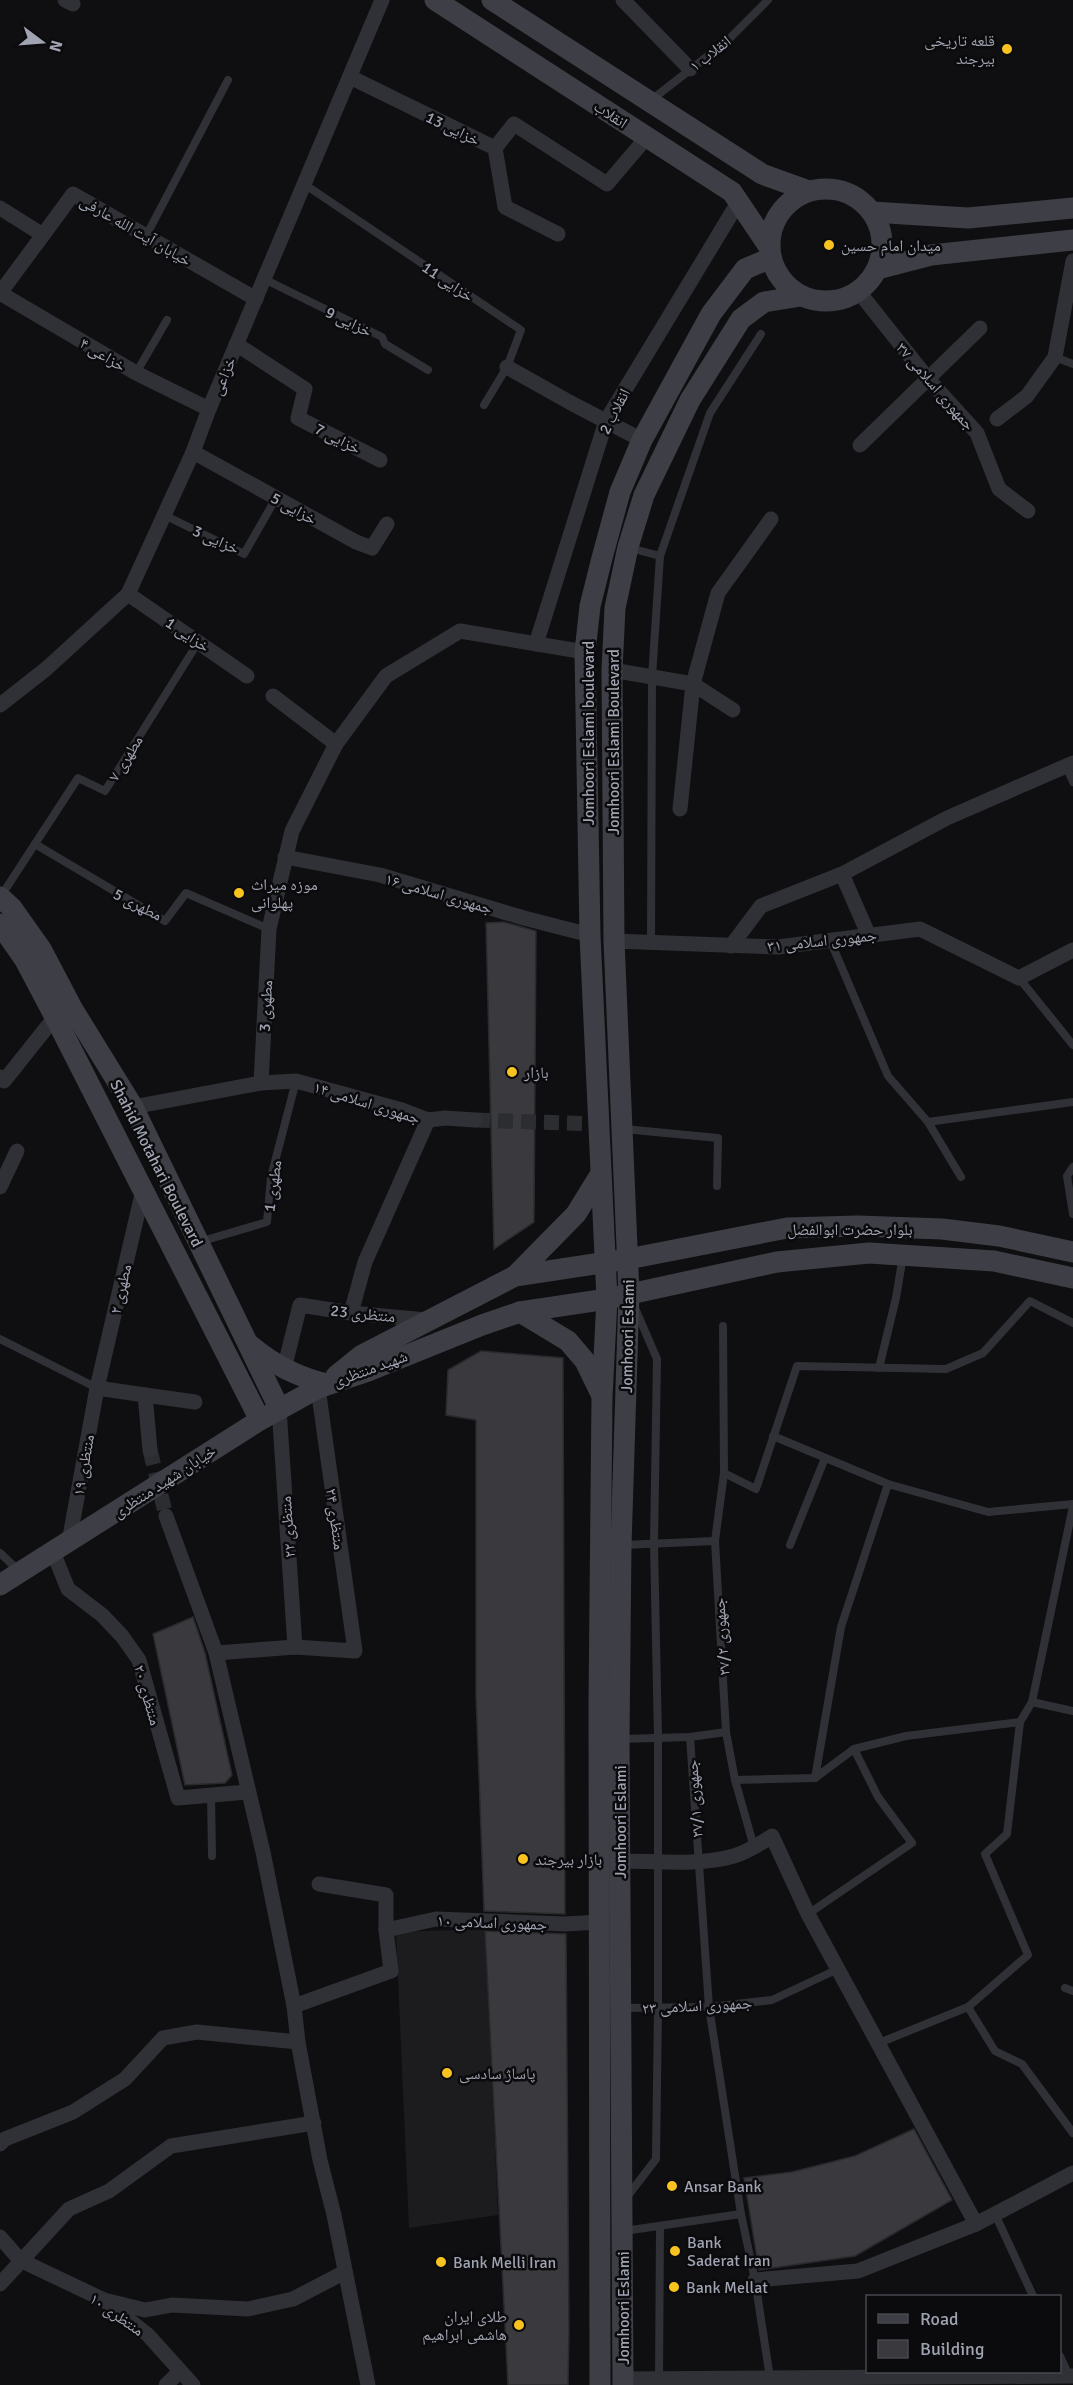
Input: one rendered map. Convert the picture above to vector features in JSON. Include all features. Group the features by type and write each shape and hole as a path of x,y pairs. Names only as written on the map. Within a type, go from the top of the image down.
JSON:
{"main road":[{"name":"انقلاب","path":"435,0 732,192 770,253"},
{"name":"انقلاب","path":"492,0 762,174 809,191"},
{"path":"826,189 844,191 860,200 872,212 882,240 882,255 870,282 859,292 845,299 831,302 816,301 801,296 787,287 777,273 770,253 774,222 782,209 793,199 809,191 826,189"},
{"path":"872,212 968,218 1073,208"},
{"path":"877,269 931,255 1073,240"},
{"name":"Jomhoori Eslami boulevard","path":"606,1262 590,935 585,652 590,606 620,492 642,440 711,314 745,269 770,253"},
{"name":"Jomhoori Eslami Boulevard","path":"628,1258 614,941 612,670 615,608 628,547 644,495 690,400 741,319 764,302 801,296"},
{"name":"Shahid Motahari Boulevard","path":"0,897 12,908 41,949 72,1008 133,1107 279,1408"},
{"name":"Shahid Motahari Boulevard","path":"0,924 24,960 55,1017 260,1420"},
{"path":"515,1276 576,1214 600,1175"},
{"name":"بلوار حضرت ابوالفضل","path":"628,1258 787,1228 858,1226 958,1231 999,1236 1073,1252"},
{"name":"بلوار حضرت ابوالفضل","path":"629,1294 777,1262 869,1253 994,1261 1073,1278"},
{"name":"شهید منتظری","path":"322,1386 362,1355 515,1276 628,1258"},
{"name":"Jomhoori Eslami","path":"623,2382 619,1739 628,1258"},
{"name":"Jomhoori Eslami","path":"600,2385 602,1397 607,1299 606,1262"},
{"name":"شهید منتظری","path":"322,1386 368,1371 520,1312 629,1294"},
{"path":"520,1312 568,1341 585,1361 602,1397"},
{"path":"246,1342 284,1369 322,1386"},
{"name":"خیابان شهید منتظری","path":"0,1585 279,1408 322,1386"}],"street":[{"name":"خزاعی","path":"0,705 46,669 128,594 193,452 236,344 382,0"},
{"path":"623,0 690,69"},
{"name":"خزایی 13","path":"350,77 495,148 514,124 607,184 646,137"},
{"path":"495,148 505,207 558,234"},
{"name":"خیابان آیت الله عارفی","path":"43,235 73,194 256,298"},
{"name":"انقلاب 2","path":"536,644 606,421 739,201"},
{"path":"0,208 43,235 0,293"},
{"path":"997,419 1028,396 1055,357 1073,262"},
{"name":"جمهوری اسلامی ۳۷","path":"859,292 928,380 977,433 999,489 1028,511"},
{"name":"خزاعی ۴","path":"0,293 136,373 209,409"},
{"path":"860,445 980,328"},
{"name":"خزایی 7","path":"236,344 305,389 298,418 380,460"},
{"path":"507,367 642,440"},
{"name":"خزایی 5","path":"193,452 356,542 372,548 387,524"},
{"path":"680,809 693,684 717,592 771,519"},
{"name":"خزایی 1","path":"128,594 247,676"},
{"name":"مطهری 3","path":"261,1083 268,929 292,831 336,744 386,676 460,631 585,652"},
{"path":"612,670 693,684 733,710"},
{"path":"273,696 336,744"},
{"path":"731,946 761,906 842,874 947,818 1070,764"},
{"name":"جمهوری اسلامی ۱۶","path":"285,857 380,875 590,935"},
{"path":"842,874 868,936"},
{"name":"جمهوری اسلامی ۳۱","path":"614,941 778,947 920,929 1018,978"},
{"path":"1018,978 1073,950"},
{"path":"0,1077 4,1081 55,1017"},
{"path":"133,1107 261,1083 296,1081"},
{"name":"جمهوری اسلامی ۱۴","path":"296,1081 402,1110 428,1120 445,1118 475,1120"},
{"path":"351,1313 365,1262 428,1120"},
{"path":"0,1187 17,1151"},
{"name":"مطهری ۲","path":"97,1388 143,1190"},
{"name":"منتظری 23","path":"284,1369 300,1305 351,1313 427,1320"},
{"name":"منتظری ۲۴","path":"295,1647 355,1651 322,1386"},
{"path":"97,1388 195,1402"},
{"name":"منتظری ۱۹","path":"61,1547 97,1388"},
{"path":"145,1395 150,1450"},
{"name":"منتظری ۲۲","path":"279,1408 295,1647"},
{"path":"166,1516 216,1653 279,1925 320,2160 334,2215 368,2385"},
{"name":"منتظری ۲۰","path":"61,1547 68,1589 102,1615 122,1636 139,1660 178,1798 247,1792"},
{"path":"216,1653 295,1647"},
{"path":"620,1861 698,1861 733,1856 754,1848 772,1836 808,1914 976,2224"},
{"path":"294,2006 391,1971 386,1930 386,1895 320,1884"},
{"name":"جمهوری اسلامی ۱۰","path":"386,1930 436,1919 464,1918 542,1924 600,1922"},
{"path":"0,2144 5,2139 73,2112 125,2079 162,2038 196,2032 298,2042"},
{"path":"0,2284 69,2209 109,2191 171,2146 314,2123"},
{"path":"755,2280 858,2271 976,2224 1073,2173"},
{"name":"منتظری ۱۰","path":"0,2237 20,2260 104,2300 148,2335 193,2385"},
{"path":"104,2300 145,2310 172,2305 248,2309 293,2299 345,2272"},
{"path":"165,2385 180,2371"},
{"path":"623,2382 770,2378 1071,2376"}],"lane":[{"name":"انقلاب ۱","path":"648,102 727,41 768,0"},
{"path":"146,236 228,80"},
{"name":"خزایی 11","path":"304,184 521,330 507,367 484,405"},
{"name":"خزایی 9","path":"264,279 382,337 385,344 428,370"},
{"path":"136,373 167,320"},
{"path":"651,943 652,677 660,556 710,413 761,334"},
{"path":"1055,357 1073,364"},
{"name":"خزایی 3","path":"164,515 244,554 276,498"},
{"path":"628,547 660,556"},
{"name":"مطهری ۷","path":"0,897 78,778 105,791 199,641"},
{"path":"1070,764 1073,782"},
{"name":"مطهری 5","path":"35,844 165,921 186,893 268,929"},
{"path":"830,940 888,1076 928,1122 961,1177"},
{"name":"جمهوری اسلامی ۳۱","path":"1018,978 1073,1045"},
{"name":"مطهری 1","path":"198,1242 267,1222 271,1177 296,1081"},
{"path":"928,1122 1073,1102"},
{"path":"623,1129 718,1138 717,1186"},
{"path":"1073,1167 1067,1176 1073,1214"},
{"path":"879,1368 897,1298 904,1255"},
{"path":"622,2203 656,2159 658,2008 658,1737 654,1544 657,1359 629,1294"},
{"path":"724,1473 756,1489 796,1366 946,1369 983,1353 1030,1301 1073,1323"},
{"name":"جمهوری ۲۷/۲","path":"723,1326 724,1473 715,1541 726,1732 735,1780 754,1848"},
{"path":"0,1339 97,1388"},
{"path":"774,1436 888,1484 988,1512 1073,1505 1032,1702 1020,1722 1007,1834 985,1854 1028,1955 968,2007 879,2043"},
{"path":"790,1545 825,1458"},
{"path":"815,1778 841,1627 888,1484"},
{"path":"621,1545 715,1541"},
{"path":"0,1553 21,1573"},
{"path":"1032,1702 1073,1711"},
{"path":"735,1780 815,1778 854,1749 906,1736 1020,1722"},
{"path":"619,1739 690,1737 726,1732"},
{"name":"جمهوری ۲۷/۱","path":"690,1737 709,2007 741,2214 755,2280 770,2378"},
{"path":"808,1914 912,1843 878,1797 854,1749"},
{"path":"210,1795 212,1856"},
{"name":"جمهوری اسلامی ۲۳","path":"621,2008 709,2007 772,2000 838,1969"},
{"path":"968,2007 995,2051 1022,2064 1073,2133"},
{"path":"622,2232 741,2214"},
{"path":"995,2214 1032,2295"},
{"path":"659,2382 660,2226"},
{"path":"1061,2359 1071,2376"}],"shaded area":[{"name":"پاساژ سادسی","path":"485,1929 498,2215 409,2228 396,1932"}],"building":[{"name":"بازار","path":"504,922 536,931 534,1222 494,1249 486,923"},
{"path":"481,1351 563,1358 565,1914 484,1911 476,1695 476,1420 446,1415 448,1370"},
{"path":"193,1617 205,1653 232,1775 225,1783 185,1785 153,1634"},
{"path":"485,1931 566,1934 568,2385 508,2385"},
{"path":"914,2129 952,2200 855,2256 759,2270 744,2178 792,2172 855,2156"}],"tunnel":[{"path":"475,1120 599,1124"},
{"path":"150,1450 166,1516"}],"place":[{"name":"قلعه تاریخی بیرجند","path":"1007,49"},
{"name":"میدان امام حسین","path":"829,245"},
{"name":"موزه میراث پهلوانی","path":"239,893"},
{"name":"بازار","path":"512,1072"},
{"name":"بازار بیرجند","path":"523,1859"},
{"name":"پاساژ سادسی","path":"447,2073"},
{"name":"Ansar Bank","path":"672,2186"},
{"name":"Bank Saderat Iran","path":"675,2251"},
{"name":"Bank Melli Iran","path":"441,2262"},
{"name":"Bank Mellat","path":"674,2287"},
{"name":"طلای ایران هاشمی ابراهیم","path":"519,2325"}]}
